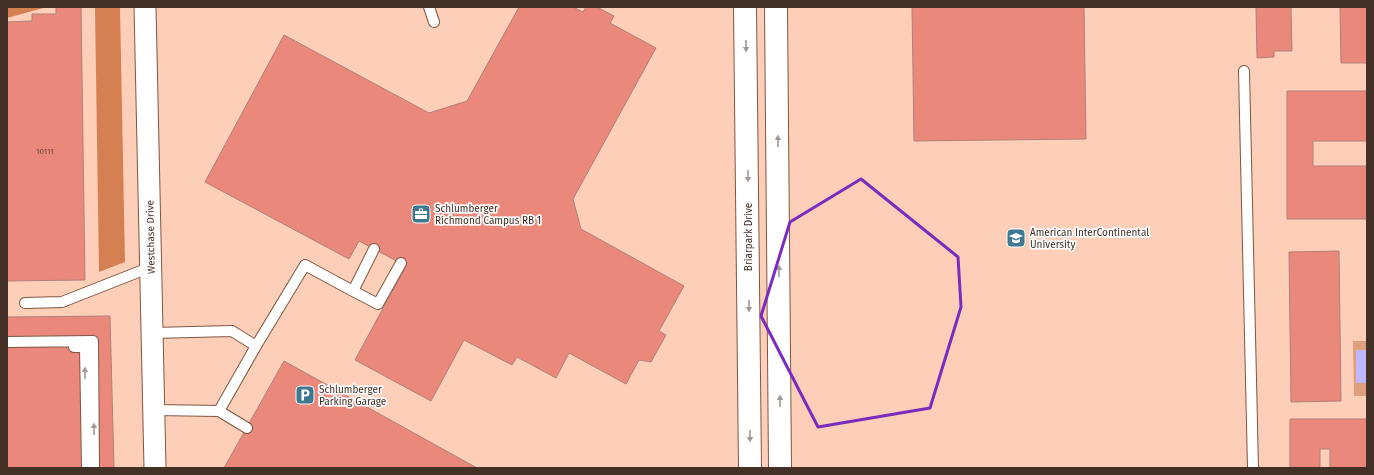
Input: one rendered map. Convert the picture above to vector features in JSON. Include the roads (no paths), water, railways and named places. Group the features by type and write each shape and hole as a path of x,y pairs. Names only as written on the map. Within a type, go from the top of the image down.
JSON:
{"street":[{"name":"Westchase Drive","path":"145,7 154,468"},
{"name":"Briarpark Drive","path":"745,7 750,468"},
{"path":"776,7 780,468"}],"lane":[{"path":"429,7 434,22"},
{"path":"1244,71 1253,468"},
{"path":"353,291 374,249"},
{"path":"219,411 305,265 378,304 401,263"},
{"path":"25,303 62,302 151,267"},
{"path":"152,333 232,331 256,346"},
{"path":"7,342 93,341 94,468"},
{"path":"7,348 85,347 87,468"},
{"path":"154,410 219,411 247,428"}],"place":[{"name":"Schlumberger Richmond Campus RB 1","path":"421,214"},
{"name":"American InterContinental University","path":"1016,238"},
{"name":"Schlumberger Parking Garage","path":"305,395"}]}
